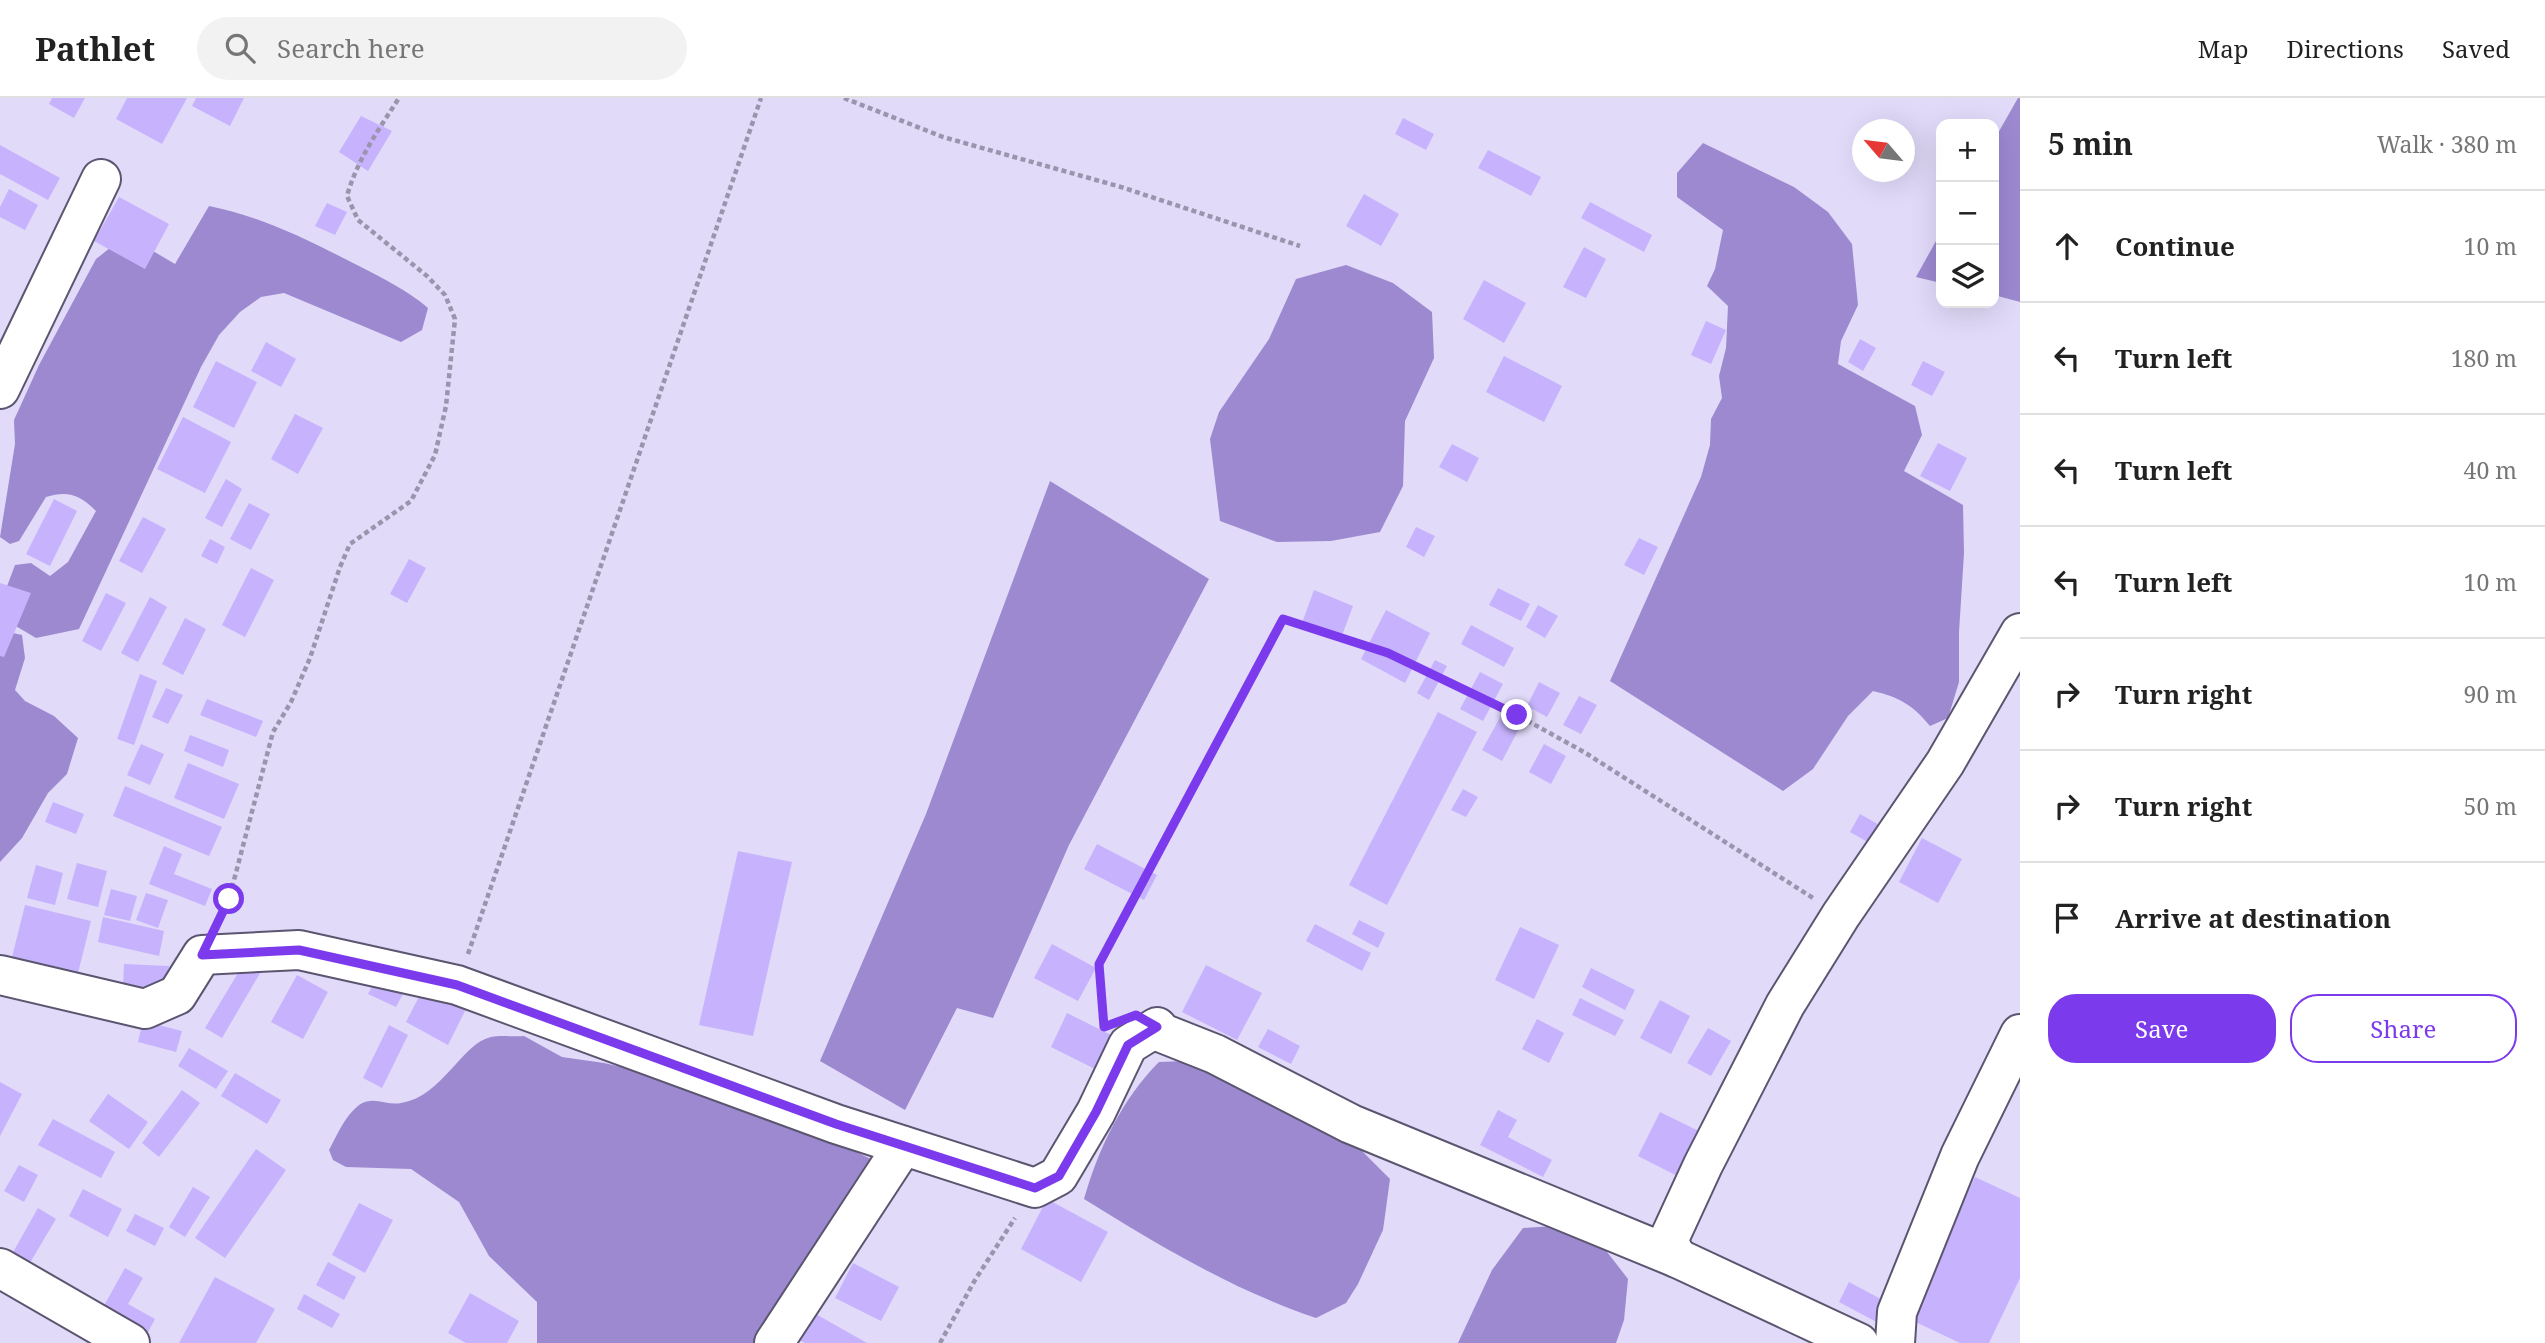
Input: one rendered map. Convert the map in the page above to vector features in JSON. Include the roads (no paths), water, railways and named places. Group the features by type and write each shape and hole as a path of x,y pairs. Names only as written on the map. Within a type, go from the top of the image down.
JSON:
{"street":[{"path":"0,389 100,179"},
{"path":"1677,1258 1668,1241 1703,1165 1785,1005 1841,915 1945,762 2020,633"},
{"path":"0,975 145,1009 177,995 202,955 299,950 457,985 903,1146 1035,1188 1059,1176 1096,1112 1128,1045 1157,1027 1162,1034 1215,1054 1351,1124 1677,1258 1803,1331 1859,1343"},
{"path":"1895,1343 1897,1312 1955,1168 2020,1034"},
{"path":"774,1343 903,1146"},
{"path":"0,1268 130,1343"}]}
